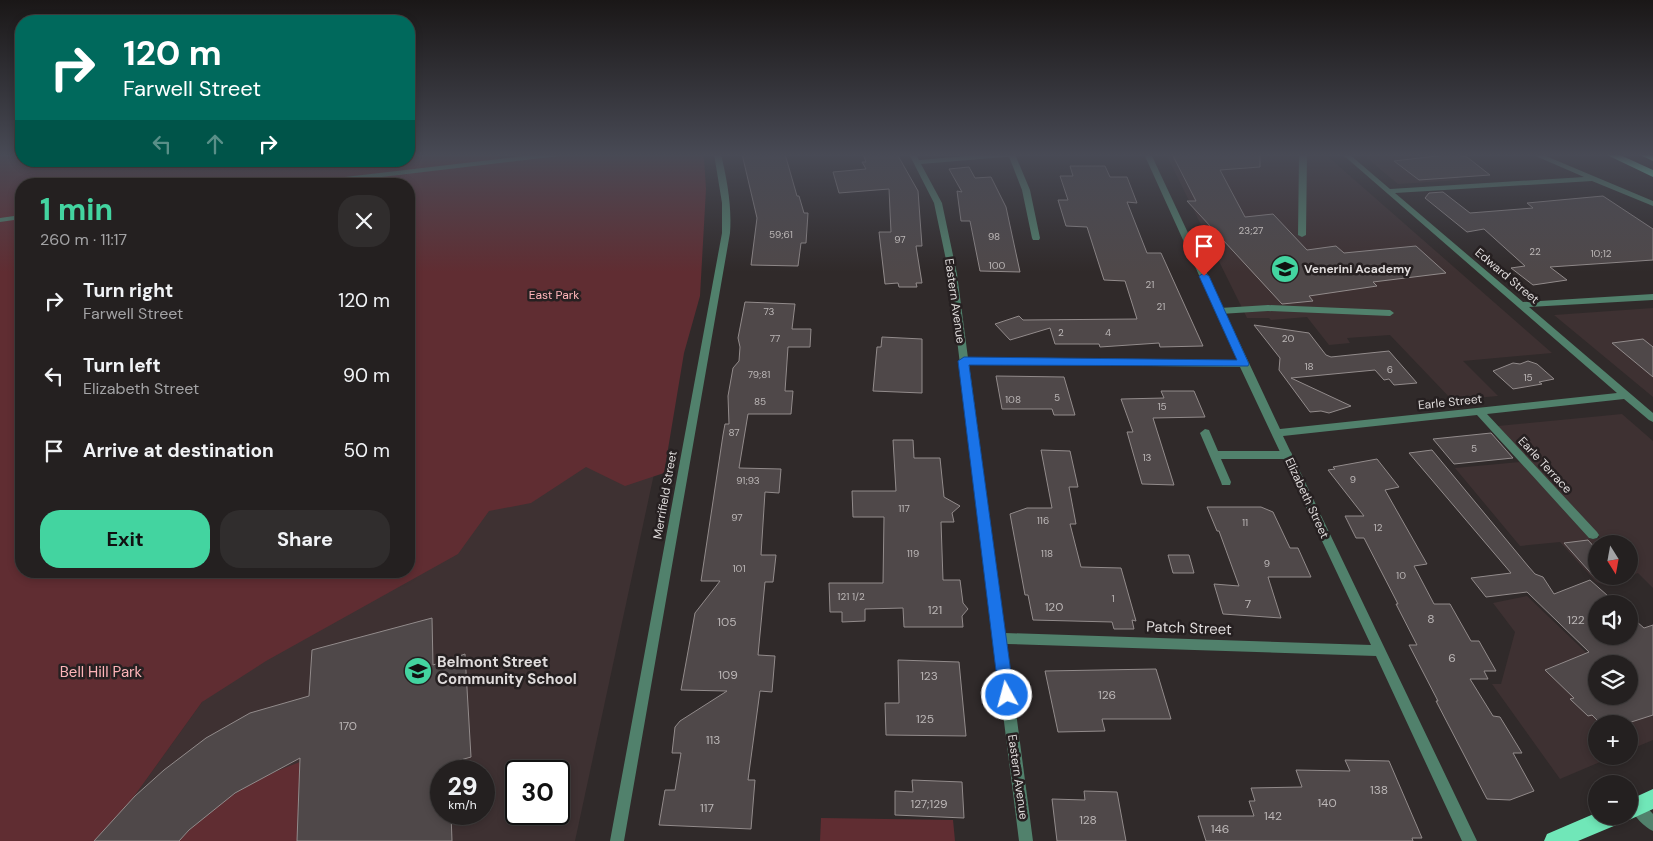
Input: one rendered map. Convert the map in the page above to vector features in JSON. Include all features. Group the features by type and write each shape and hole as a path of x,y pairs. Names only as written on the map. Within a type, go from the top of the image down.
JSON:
{"highway":[{"path":"1554,841 1592,825"}],"street":[{"name":"Merrifield Street","path":"617,841 726,233 728,216 727,193"},
{"name":"Eastern Avenue","path":"933,193 938,203 953,274 998,638 1026,841"},
{"path":"1027,193 1036,238"},
{"name":"Elizabeth Street","path":"1166,193 1276,433 1470,841"},
{"path":"1302,235 1303,193"},
{"name":"Edward Street","path":"1392,193 1653,418"},
{"path":"1626,193 1653,204"},
{"path":"0,220 15,218"},
{"path":"1521,305 1653,297"},
{"path":"1220,311 1268,308 1390,313"},
{"path":"964,361 1244,364"},
{"name":"Earle Street","path":"1276,433 1627,395"},
{"name":"Earle Terrace","path":"1480,411 1593,535"},
{"path":"1205,433 1226,482"},
{"path":"1214,455 1287,455"},
{"name":"Patch Street","path":"998,638 1379,651"},
{"path":"1640,805 1653,824"}],"shaded area":[{"path":"1185,193 1370,193 1552,353 1463,361 1498,396 1452,400 1390,335 1347,338 1350,343 1329,345 1307,317 1271,320 1269,318 1247,318"},
{"path":"1653,308 1653,397 1554,315"},
{"name":"Belmont Street Community School","path":"680,353 575,841 102,841 291,578 415,578 415,566"},
{"path":"1622,414 1653,441 1653,588 1638,573 1638,535 1597,535 1498,426"},
{"path":"1520,462 1588,537 1588,573 1560,542 1520,546 1455,468"},
{"path":"1527,596 1589,655 1588,705 1638,705 1638,702 1653,716 1653,740 1638,746 1638,715 1588,715 1588,765 1593,765 1560,779 1492,684 1501,684 1515,632 1493,603"}],"green space":[{"name":"East Park","path":"0,193 15,193 15,578 415,578 266,661 202,702 102,841 0,841"},
{"name":"East Park","path":"415,193 706,193 700,296 684,353 664,473 625,486 586,467 531,503 489,511 458,554 415,578"},
{"path":"300,762 297,841 179,841 205,816 235,794 266,776"},
{"path":"821,818 953,820 955,841 820,841"}],"building":[{"path":"751,193 796,193 799,196 804,213 808,213 806,243 801,243 798,266 751,265 757,218"},
{"path":"889,193 918,193 922,246 916,246 922,283 916,283 917,287 899,287 898,283 885,284 879,232 891,232"},
{"path":"957,193 999,193 1006,207 1020,272 980,271 970,221 961,221"},
{"path":"1066,193 1133,193 1137,203 1127,202 1147,253 1161,253 1203,346 1160,347 1159,343 1100,347 1099,344 1055,344 1050,328 1010,340 995,324 1019,316 1023,320 1137,319 1125,281 1104,280 1087,227 1066,226 1058,200 1068,200"},
{"path":"1192,193 1232,193 1245,217 1273,214 1307,250 1336,246 1344,253 1416,246 1446,273 1373,282 1377,286 1309,296 1313,301 1282,304 1187,201 1196,201"},
{"path":"1429,193 1445,193 1470,213 1533,208 1527,203 1603,196 1653,229 1653,260 1550,267 1567,280 1533,285 1511,268 1525,266 1484,229 1467,232 1425,198"},
{"path":"745,302 795,304 792,329 811,329 810,347 788,347 785,391 793,391 791,414 748,414 739,468 781,469 779,493 765,492 761,555 776,555 773,582 765,582 758,655 775,656 772,692 760,691 748,780 755,780 751,829 659,825 665,790 675,790 681,753 672,753 675,727 680,721 727,691 681,690 695,613 720,581 701,581 723,435 725,424 729,424 728,396 733,368 739,361 740,347 738,338"},
{"path":"1254,325 1309,333 1326,355 1331,357 1389,351 1417,383 1394,385 1389,379 1384,380 1375,370 1291,378 1351,406 1329,413 1321,411 1310,412 1279,370 1280,358"},
{"path":"882,337 922,339 922,393 873,391 877,347 881,347"},
{"path":"1643,339 1653,347 1653,377 1612,343"},
{"path":"1528,361 1537,364 1554,379 1539,382 1542,384 1513,389 1493,371 1513,363 1520,364"},
{"path":"996,376 1064,377 1075,415 1054,415 1052,409 1002,409"},
{"path":"1161,391 1194,391 1205,417 1153,418 1174,485 1142,484 1127,432 1133,432 1121,399 1164,398"},
{"path":"1491,433 1513,458 1454,464 1433,439"},
{"path":"893,440 913,440 914,458 940,458 944,497 960,506 952,513 954,522 941,522 943,580 960,580 963,603 968,609 962,616 963,627 904,627 903,608 865,609 865,621 842,622 842,612 830,612 829,583 883,583 884,517 853,517 852,491 896,491"},
{"path":"1041,450 1070,451 1078,487 1069,487 1076,524 1070,524 1081,567 1121,568 1136,621 1132,620 1134,629 1114,629 1112,622 1033,620 1028,595 1025,595 1010,514 1027,508 1052,508"},
{"path":"1432,450 1528,566 1535,574 1543,577 1554,594 1588,581 1588,585 1596,585 1607,595 1588,595 1588,645 1638,645 1638,623 1644,628 1653,625 1653,715 1638,720 1638,715 1588,716 1570,699 1574,698 1545,670 1589,652 1527,592 1486,597 1471,578 1511,573 1409,453"},
{"path":"1377,459 1399,487 1385,490 1427,564 1414,566 1434,604 1450,604 1471,641 1479,641 1496,671 1484,671 1488,679 1470,679 1493,716 1500,717 1522,753 1513,753 1534,791 1510,800 1487,799 1409,645 1417,645 1396,604 1398,604 1364,538 1356,538 1345,516 1364,516 1328,470 1335,469 1333,467"},
{"path":"1207,507 1261,507 1273,512 1290,548 1298,548 1311,577 1268,577 1281,618 1223,614 1214,584 1239,586 1219,531 1217,531"},
{"path":"1588,540 1588,570 1564,543"},
{"path":"1168,555 1189,555 1194,573 1173,573"},
{"path":"432,618 433,665 465,654 471,757 460,760 430,760 430,825 451,825 452,841 297,841 300,758 235,793 189,830 179,841 94,841 135,796 164,770 206,738 250,713 309,696 312,650"},
{"path":"898,660 959,662 966,736 886,735 885,703 899,703"},
{"path":"1156,669 1171,719 1102,719 1105,731 1058,732 1045,671"},
{"path":"1345,760 1389,761 1422,838 1412,838 1413,841 1206,841 1198,816 1254,816 1249,801 1255,801 1251,788 1302,787 1296,770 1350,771"},
{"path":"912,780 962,782 964,818 895,815 895,791 913,792"},
{"path":"1084,791 1117,792 1126,841 1057,841 1052,799 1085,800"}],"place":[{"name":"Venerini Academy","path":"1285,269"},
{"name":"Belmont Street Community School","path":"418,671"}],"route":[{"path":"1007,695 998,638 964,361 1244,364 1204,276"}],"park label":[{"name":"Bell Hill Park","path":"101,672"}]}
